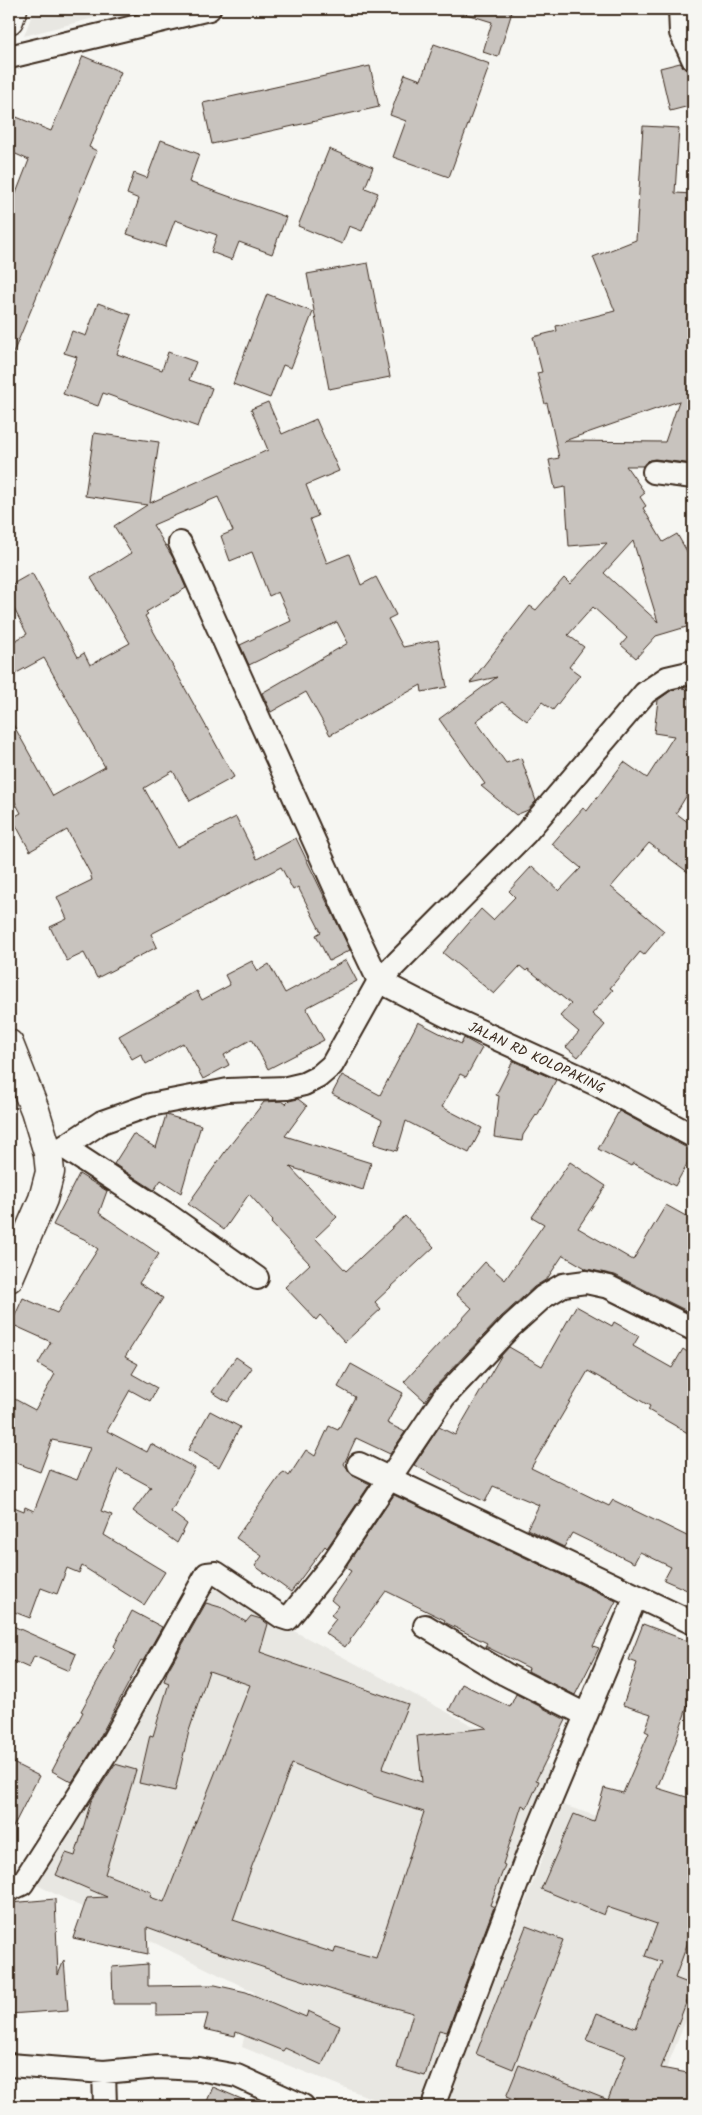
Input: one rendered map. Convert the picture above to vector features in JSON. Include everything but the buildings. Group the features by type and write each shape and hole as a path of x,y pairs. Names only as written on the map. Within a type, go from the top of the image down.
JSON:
{"main road":[{"path":"9,20 13,9"},
{"path":"9,1044 35,1110 56,1150 50,1172 9,1237"},
{"path":"9,1090 32,1156 36,1197 9,1278"}],"street":[{"path":"9,57 209,9"},
{"path":"680,9 681,33 693,58"},
{"path":"654,472 693,477"},
{"path":"180,543 379,981"},
{"path":"257,1278 168,1215 56,1150 102,1122 150,1105 228,1090 287,1088 304,1084 318,1077 332,1065 379,981 525,834 645,693 667,678 693,672"},
{"name":"JALAN RD KOLOPAKING","path":"379,981 447,1016 598,1085 693,1136"},
{"path":"9,1890 22,1884 106,1753 208,1574 216,1573 282,1617 288,1619 332,1564 444,1398 511,1326 543,1297 563,1285 586,1282 609,1287 693,1329"},
{"path":"359,1464 693,1623"},
{"path":"433,2106 528,1854 636,1596"},
{"path":"425,1626 505,1674 586,1715"},
{"path":"9,2065 104,2072 158,2067 199,2069 238,2076 303,2106"},
{"path":"104,2072 105,2106"}],"shaded area":[{"path":"34,9 129,9 24,36"},
{"path":"192,1577 551,1767 462,2018 426,2106 391,2106 242,2047 254,1992 35,1884"},
{"path":"563,1805 693,1848 693,2003 651,2106 446,2106"}]}
